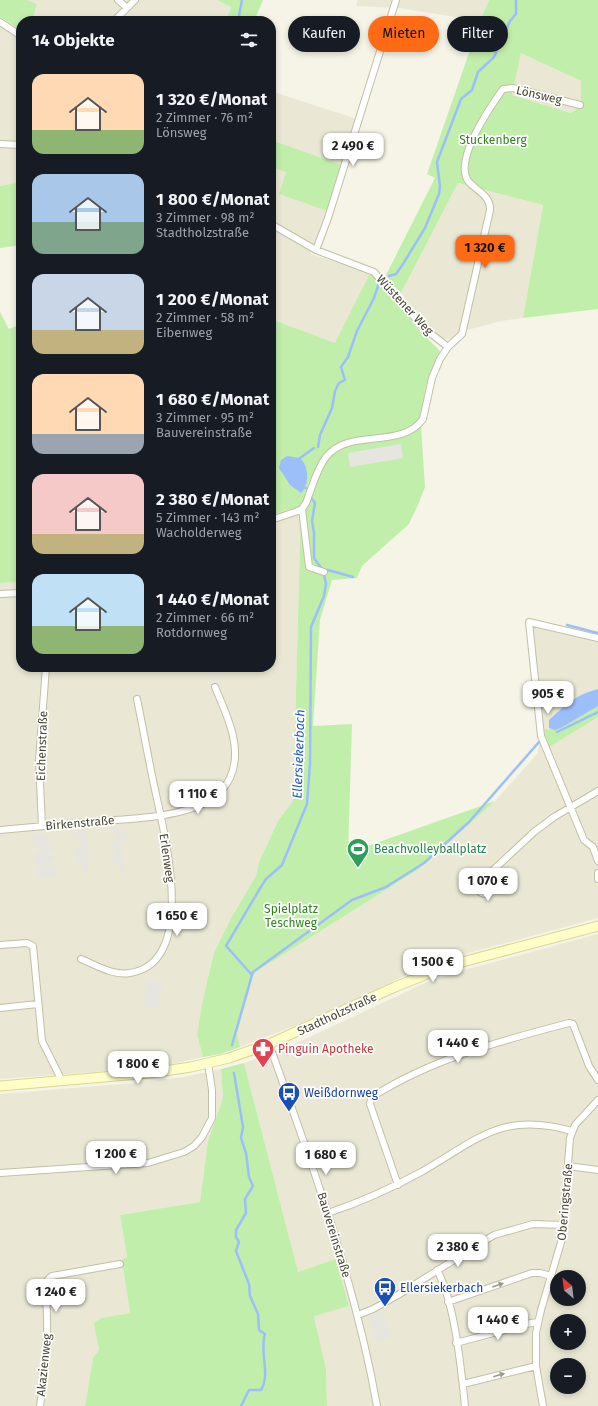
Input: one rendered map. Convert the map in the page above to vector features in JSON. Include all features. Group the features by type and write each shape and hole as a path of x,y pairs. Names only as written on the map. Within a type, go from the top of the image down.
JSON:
{"street":[{"path":"118,0 126,7"},
{"path":"118,16 135,0"},
{"path":"316,250 328,218 396,0"},
{"path":"0,22 16,33"},
{"name":"Lönsweg","path":"448,347 462,334 490,203 464,174 465,157 469,147 503,89 513,88 580,105"},
{"path":"0,144 16,145"},
{"name":"Wüstener Weg","path":"276,227 316,250 374,272 425,329 448,347"},
{"path":"276,518 302,509 306,503 323,462 336,447 354,441 407,432 420,424 426,413 432,378 440,359 448,347"},
{"path":"302,509 309,567 324,572"},
{"path":"0,594 16,593"},
{"path":"598,638 529,622 541,736 584,840 593,847 598,861"},
{"name":"Eichenstraße","path":"42,826 39,760 46,672"},
{"name":"Birkenstraße","path":"0,830 160,815 187,809 210,800 218,793 230,778 235,757 233,736 226,709 215,687"},
{"path":"137,699 160,815"},
{"path":"486,881 490,873 534,832 598,791"},
{"name":"Erlenweg","path":"81,960 113,973 129,974 148,966 159,955 167,940 172,898 169,861 160,815"},
{"path":"598,873 598,878"},
{"name":"Stadtholzstraße","path":"0,1086 150,1074 208,1063 269,1044 395,987 447,966 598,926"},
{"path":"0,945 27,943 32,946 42,1041 62,1081"},
{"path":"0,1008 38,1004"},
{"path":"398,1185 370,1104 371,1099 375,1095 414,1073 475,1048 573,1024 576,1028 583,1052 598,1080"},
{"name":"Bauvereinstraße","path":"269,1044 328,1213 358,1315 377,1406"},
{"path":"0,1173 148,1163 184,1152 194,1146 202,1137 212,1118 212,1090 208,1063"},
{"path":"328,1213 372,1197 398,1185 470,1141 496,1129 529,1124 558,1127 572,1131 582,1117 598,1100"},
{"name":"Oberingstraße","path":"553,1270 560,1249 572,1131"},
{"path":"568,1166 598,1170"},
{"path":"358,1315 373,1309 479,1244 508,1230 533,1224 563,1225"},
{"name":"Akazienweg","path":"40,1406 48,1350 48,1319 45,1287 47,1279 52,1276 120,1264"},
{"path":"438,1270 448,1302 463,1384 465,1406"},
{"path":"448,1302 532,1273 550,1276"},
{"name":"Oberingstraße","path":"543,1406 536,1366 538,1322 550,1280"},
{"path":"456,1343 538,1322"},
{"path":"463,1384 536,1366"}],"shaded area":[{"path":"27,0 217,0 231,7 228,16 33,16 37,4"},
{"path":"358,0 489,0 482,16 449,16 399,8 356,6"},
{"path":"0,17 16,27 16,183 0,186"},
{"path":"521,52 581,81 581,105 571,113 512,95"},
{"path":"276,93 357,119 342,165 276,142"},
{"path":"276,169 286,172 280,194 327,211 311,254 370,273 336,344 276,321"},
{"path":"458,183 543,205 523,318 501,321 460,332 452,339 444,339 438,337 426,326 401,293"},
{"path":"401,444 403,458 350,467 348,453"},
{"path":"301,505 293,801 278,821 259,862 256,876 231,918 214,953 203,999 197,1035 203,1057 172,1064 109,1071 0,1079 0,583 16,582 16,672 276,672 276,513"},
{"path":"527,626 598,642 598,918 454,957 423,967 325,1014 240,1047 237,1034 254,973 419,869 495,801 538,753 539,746"},
{"path":"120,827 121,834 127,833 127,839 121,840 124,874 120,874 118,863 113,863 112,855 117,854 117,849 111,849 111,841 116,840 115,831 109,831 109,828"},
{"path":"86,831 89,864 87,867 88,874 84,874 82,863 77,863 76,849 81,848 80,838 74,838 74,832"},
{"path":"46,834 47,846 53,846 53,852 48,852 48,856 54,856 54,861 49,862 49,866 54,865 55,877 37,879 36,867 42,866 41,863 36,864 35,852 41,851 40,846 35,847 33,835"},
{"path":"151,905 160,905 160,911 164,915 164,922 156,922"},
{"path":"598,934 598,1406 327,1406 326,1369 314,1315 349,1306 336,1259 298,1273 244,1063 288,1047 425,983 464,970"},
{"path":"147,980 163,982 158,1008 143,1006"},
{"path":"221,1069 223,1098 208,1141 200,1202 120,1215 127,1258 123,1260 130,1313 101,1318 95,1323 99,1350 93,1359 85,1406 0,1406 0,1094 134,1083 183,1077"},
{"path":"384,1311 391,1339 376,1342 370,1316"}],"green space":[{"path":"0,0 27,0 37,4 33,16 16,16 16,27 0,17"},
{"path":"217,0 263,0 256,16 228,16 231,7"},
{"name":"Stuckenberg","path":"489,0 598,0 598,309 523,318 543,205 458,183 401,293 385,277 435,178 427,174 469,52 508,52 508,16 482,16","holes":["521,53 581,81 581,105 571,113 512,95"]},
{"path":"276,142 342,165 327,211 279,194 286,172 276,169"},
{"path":"16,183 16,246 0,248 0,186"},
{"name":"Spielplatz Teschweg","path":"370,273 379,280 421,332 440,351 425,389 421,426 425,487 418,505 409,524 362,566 357,578 332,580 320,620 313,726 352,724 348,853 495,801 419,869 254,973 237,1034 240,1047 220,1054 203,1057 197,1035 203,999 214,953 231,918 256,876 259,862 278,821 293,801 301,506 276,514 276,321 335,343"},
{"path":"0,312 9,329 16,326 16,582 0,583"},
{"path":"598,706 598,717 549,747 544,730 561,728"},
{"path":"244,1063 298,1272 336,1259 349,1306 314,1316 326,1369 327,1406 85,1406 93,1358 99,1350 94,1323 101,1318 130,1313 122,1260 127,1257 120,1215 200,1202 208,1141 223,1098 221,1069"}],"water":[{"path":"287,456 300,458 307,470 306,485 301,493 290,485 279,468 281,460"},
{"path":"598,689 598,706 561,728 555,730 549,728 549,720 566,705 583,694"}],"waterway":[{"path":"239,16 242,0"},
{"name":"Ellersiekerbach","path":"389,276 396,274 425,228 439,194 440,186 437,162 461,99 472,90 478,72 494,57 510,21 516,14 516,0"},
{"name":"Ellersiekerbach","path":"318,447 320,435 332,408 335,391 339,383 345,380 341,367 348,357 357,331 374,298 379,283"},
{"path":"300,458 314,448"},
{"name":"Ellersiekerbach","path":"304,487 309,490"},
{"name":"Ellersiekerbach","path":"312,499 315,503 312,521 314,533 314,558 322,569"},
{"path":"328,570 353,577"},
{"name":"Ellersiekerbach","path":"232,1045 252,975 226,946 266,879 282,865 307,804 310,764 311,627 324,596 326,584 324,575"},
{"path":"567,625 598,633"},
{"path":"557,732 598,712"},
{"path":"252,975 253,972 352,900 386,887 424,863 469,822 539,742"},
{"name":"Ellersiekerbach","path":"234,1073 243,1127 241,1138 246,1153 249,1177 253,1186 245,1199 246,1213 236,1230 236,1237 239,1242 236,1251 249,1284 250,1296 258,1314 259,1330 265,1334 263,1348 265,1370 264,1383 261,1390 249,1390 241,1406"}],"place":[{"name":"Beachvolleyballplatz","path":"358,868"},
{"name":"Pinguin Apotheke","path":"263,1068"},
{"name":"Weißdornweg","path":"289,1112"},
{"name":"Ellersiekerbach","path":"385,1308"}]}
